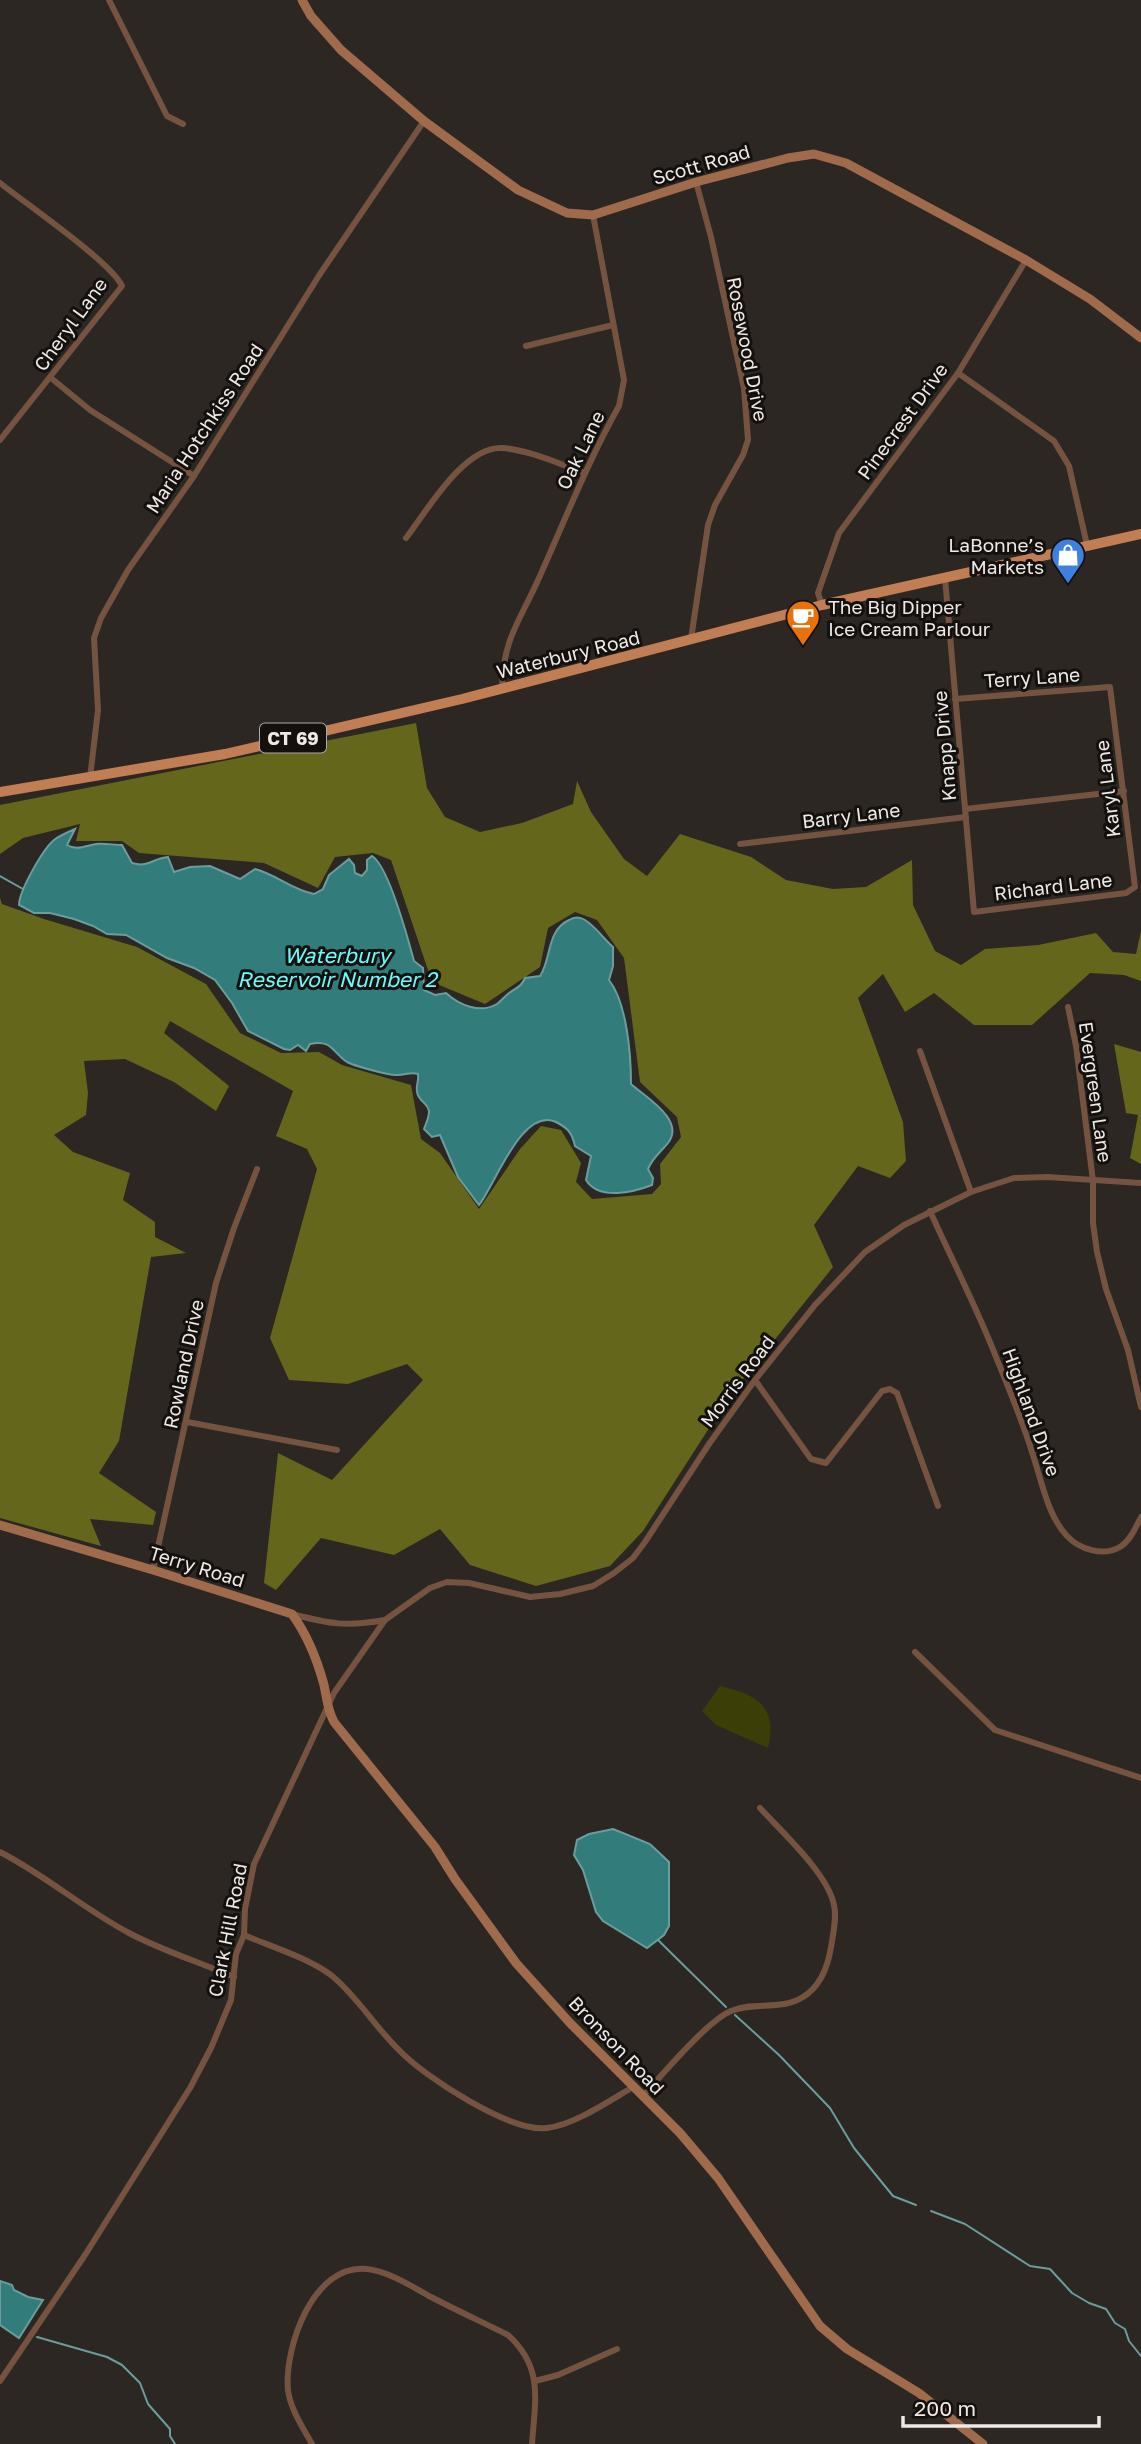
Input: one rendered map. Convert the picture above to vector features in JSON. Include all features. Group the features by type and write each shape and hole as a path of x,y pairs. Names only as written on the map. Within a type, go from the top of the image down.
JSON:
{"main road":[{"name":"Waterbury Road","path":"0,792 225,754 502,689 822,605 1141,534"}],"street":[{"path":"109,0 167,116 183,124"},
{"name":"Scott Road","path":"302,0 311,16 341,50 424,121 518,190 567,213 593,215 696,182 788,158 814,155 846,163 1026,260 1090,299 1141,338"},
{"name":"Maria Hotchkiss Road","path":"90,778 98,710 94,638 102,618 128,570 194,476 320,274 424,121"},
{"name":"Rosewood Drive","path":"691,640 708,526 715,505 743,456 748,440 744,388 696,182"},
{"name":"Cheryl Lane","path":"0,183 83,247 119,278 122,286 0,440"},
{"name":"Oak Lane","path":"502,689 502,663 513,628 538,580 622,395 624,380 593,215"},
{"name":"Pinecrest Drive","path":"822,605 818,593 839,533 958,373 1026,260"},
{"path":"526,346 613,325"},
{"path":"958,373 1054,441 1069,466 1087,545"},
{"path":"51,378 90,410 194,476"},
{"path":"406,538 461,466 488,449 517,450 585,473"},
{"name":"Knapp Drive","path":"945,578 974,912"},
{"name":"Terry Lane","path":"955,699 1110,687"},
{"name":"Karyl Lane","path":"1110,687 1135,887"},
{"path":"965,809 1124,791"},
{"name":"Barry Lane","path":"740,844 966,817"},
{"name":"Richard Lane","path":"974,912 1126,893 1135,887"},
{"name":"Evergreen Lane","path":"1068,1007 1076,1046 1093,1181"},
{"path":"920,1051 971,1192"},
{"name":"Rowland Drive","path":"153,1570 216,1283 257,1169"},
{"name":"Morris Road","path":"385,1620 430,1588 447,1582 469,1583 530,1597 560,1594 593,1586 614,1573 632,1558 645,1542 709,1444 755,1380 815,1305 865,1252 888,1235 971,1192 1014,1178 1141,1182"},
{"path":"1093,1181 1093,1223 1097,1252 1106,1289 1128,1350 1141,1407"},
{"name":"Highland Drive","path":"930,1211 995,1354 1046,1494 1065,1534 1077,1545 1091,1550 1108,1551 1121,1546 1133,1533 1141,1517"},
{"path":"755,1380 811,1460 819,1463 826,1463 882,1391 890,1389 897,1393 939,1506"},
{"path":"187,1422 337,1450"},
{"name":"Terry Road","path":"0,1525 326,1623 354,1626 385,1620"},
{"name":"Bronson Road","path":"292,1614 306,1633 324,1687 327,1709 373,1773 435,1847 454,1879 516,1963 570,2023 680,2133 718,2178 827,2333 919,2393 983,2444"},
{"name":"Clark Hill Road","path":"0,2381 85,2255 190,2088 231,2000 236,1954 244,1935 245,1909 254,1864 334,1693 385,1620"},
{"path":"915,1652 995,1730 1141,1778"},
{"path":"642,2097 714,2023 730,2011 790,2003 805,1996 824,1975 834,1927 835,1907 831,1892 823,1879 760,1808"},
{"path":"0,1852 36,1871 126,1932 234,1977"},
{"path":"244,1935 329,1974 416,2067 480,2106 513,2122 530,2128 548,2128 579,2116 633,2087"},
{"path":"312,2444 289,2394 287,2368 298,2328 310,2305 329,2281 347,2271 366,2269 390,2276 508,2335 529,2359 535,2381 532,2444"},
{"path":"535,2381 558,2375 617,2349"}],"shaded area":[{"path":"416,723 427,788 445,817 480,832 522,823 573,804 577,781 591,812 624,859 647,876 680,834 751,857 786,880 833,889 866,887 912,860 913,905 935,951 961,965 985,949 1038,945 1096,933 1113,952 1136,954 1141,931 1141,981 1124,975 1090,973 1032,1025 974,1025 934,993 905,1012 883,974 858,998 903,1122 906,1161 890,1178 858,1166 814,1225 833,1267 731,1394 643,1531 610,1566 536,1586 470,1565 440,1529 394,1555 321,1538 276,1590 264,1583 278,1453 332,1480 423,1380 407,1364 348,1384 289,1380 270,1338 317,1169 307,1149 276,1136 293,1091 170,1021 164,1033 229,1086 216,1111 174,1082 125,1059 84,1061 88,1093 86,1115 54,1135 73,1152 130,1173 123,1200 155,1222 155,1237 186,1253 151,1257 119,1441 99,1473 156,1512 153,1525 90,1519 101,1546 0,1518 0,898 2,904 137,947 206,984 240,1033 281,1053 319,1052 342,1065 411,1085 421,1139 440,1153 479,1209 520,1149 541,1126 561,1130 581,1163 576,1182 592,1199 652,1194 661,1184 660,1164 681,1137 677,1117 640,1082 624,958 597,920 575,912 548,928 540,967 485,1004 432,982 391,860 373,853 335,857 318,888 264,863 139,853 122,841 76,841 80,824 23,838 0,854 0,805"},
{"path":"1114,1044 1141,1052 1141,1164 1130,1158 1138,1115 1126,1113"},
{"path":"720,1686 745,1693 762,1705 770,1722 768,1748 716,1725 702,1711"}],"water":[{"name":"Waterbury Reservoir Number 2","path":"75,829 67,845 74,848 99,844 122,845 132,863 147,864 168,857 174,872 190,867 210,866 240,879 255,869 314,894 323,889 329,875 349,859 354,865 355,873 362,876 367,870 367,860 372,856 391,888 414,961 423,968 424,990 435,995 446,993 463,1004 477,1008 497,1004 525,978 540,976 556,931 571,919 585,920 613,947 613,966 609,980 624,1015 631,1084 662,1110 672,1126 668,1143 648,1169 653,1178 652,1185 617,1193 599,1191 592,1187 586,1180 591,1156 575,1146 571,1134 564,1126 544,1120 521,1136 479,1205 458,1177 440,1135 432,1137 424,1129 429,1112 418,1094 418,1074 392,1075 357,1066 347,1062 323,1043 310,1044 306,1051 298,1045 290,1050 284,1049 248,1031 215,980 194,968 167,958 126,935 107,934 74,919 50,913 34,913 19,905 27,881 44,852 54,840"},
{"path":"613,1829 650,1844 669,1862 669,1926 664,1935 647,1948 603,1921 596,1912 583,1870 574,1855 577,1840 589,1834"},
{"path":"0,2281 12,2285 14,2290 28,2297 43,2300 19,2338 0,2325"}],"waterway":[{"path":"0,876 23,889"},
{"path":"658,1940 726,2007"},
{"path":"735,2015 779,2055 830,2108 854,2148 893,2196 916,2205"},
{"path":"931,2211 965,2224 1030,2266 1050,2269 1072,2293 1106,2309 1115,2323 1125,2329 1129,2341 1141,2356"},
{"path":"37,2337 107,2357 122,2365 140,2383 148,2404 170,2429 170,2436 175,2444"}],"place":[{"name":"LaBonne’s Markets","path":"1068,585"},
{"name":"The Big Dipper Ice Cream Parlour","path":"803,647"}]}
